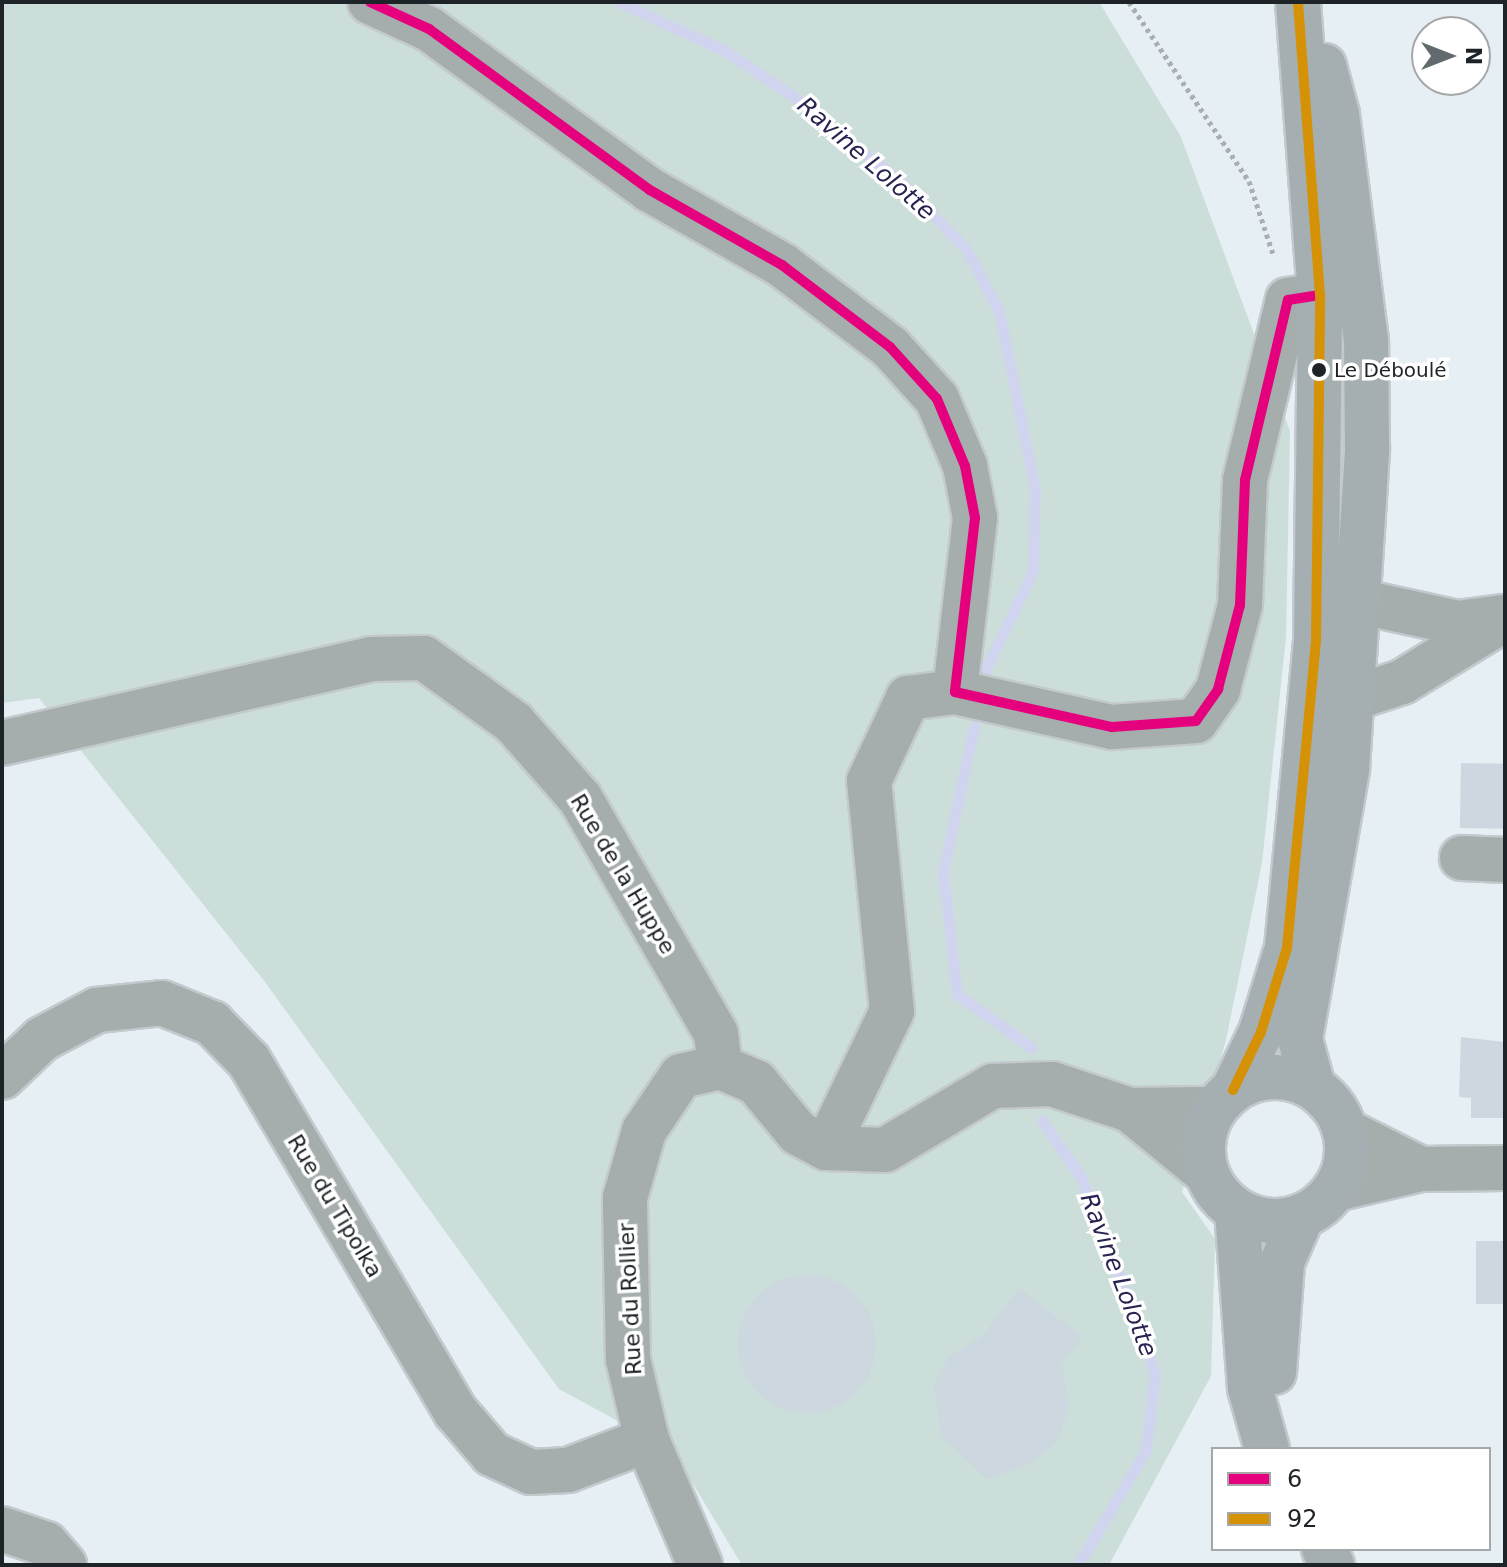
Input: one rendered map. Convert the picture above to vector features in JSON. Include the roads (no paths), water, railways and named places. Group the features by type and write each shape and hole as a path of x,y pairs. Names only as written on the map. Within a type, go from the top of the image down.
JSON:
{"main road":[{"path":"1298,2 1315,650 1287,948 1261,1032 1224,1099 1202,1151 1207,1173 1237,1211 1258,1220 1302,1216"},
{"path":"1285,1447 1273,1387 1282,1262 1302,1216 1335,1189 1347,1151 1345,1131 1313,1087 1300,1039 1353,698 1362,602 1366,341 1337,114 1306,2"},
{"path":"1224,1099 1272,1076 1313,1087"},
{"path":"1237,1211 1250,1388 1266,1447"}],"street":[{"path":"370,2 429,29 650,190 782,265 890,347 937,399 965,466 975,518 955,692"},
{"path":"826,1148 892,1011 869,781 908,698 955,692 1112,727 1196,721 1218,689 1240,605 1245,480 1304,298"},
{"path":"1362,602 1458,623 1505,618 1402,682 1353,698 1315,650 1362,602"},
{"name":"Rue de la Huppe","path":"2,743 371,659 424,658 514,723 580,798 716,1034 720,1067"},
{"path":"1462,858 1505,860"},
{"name":"Rue du Tipolka","path":"2,1077 42,1039 97,1010 162,1003 212,1023 249,1061 456,1412 492,1454 531,1472 568,1470 647,1440"},
{"path":"720,1067 756,1082 798,1133 826,1148 885,1150 993,1086 1052,1084 1130,1110 1207,1173"},
{"name":"Rue du Rollier","path":"700,1565 647,1440 628,1359 625,1198 644,1131 681,1076 720,1067"},
{"path":"1130,1110 1224,1099"},
{"path":"1345,1131 1421,1169"},
{"path":"1335,1189 1421,1169 1505,1168"},
{"path":"2,1529 46,1544 64,1565"}],"waterway":[{"name":"Ravine Lolotte","path":"619,2 725,51 790,94 901,182 966,249 999,311 1035,490 1033,571 984,673"},
{"name":"Ravine Lolotte","path":"974,727 943,872 957,994 1032,1048"},
{"name":"Ravine Lolotte","path":"1042,1121 1081,1177 1155,1373 1146,1450 1078,1565"}],"place":[{"name":"Le Déboulé","path":"1319,370"}]}
